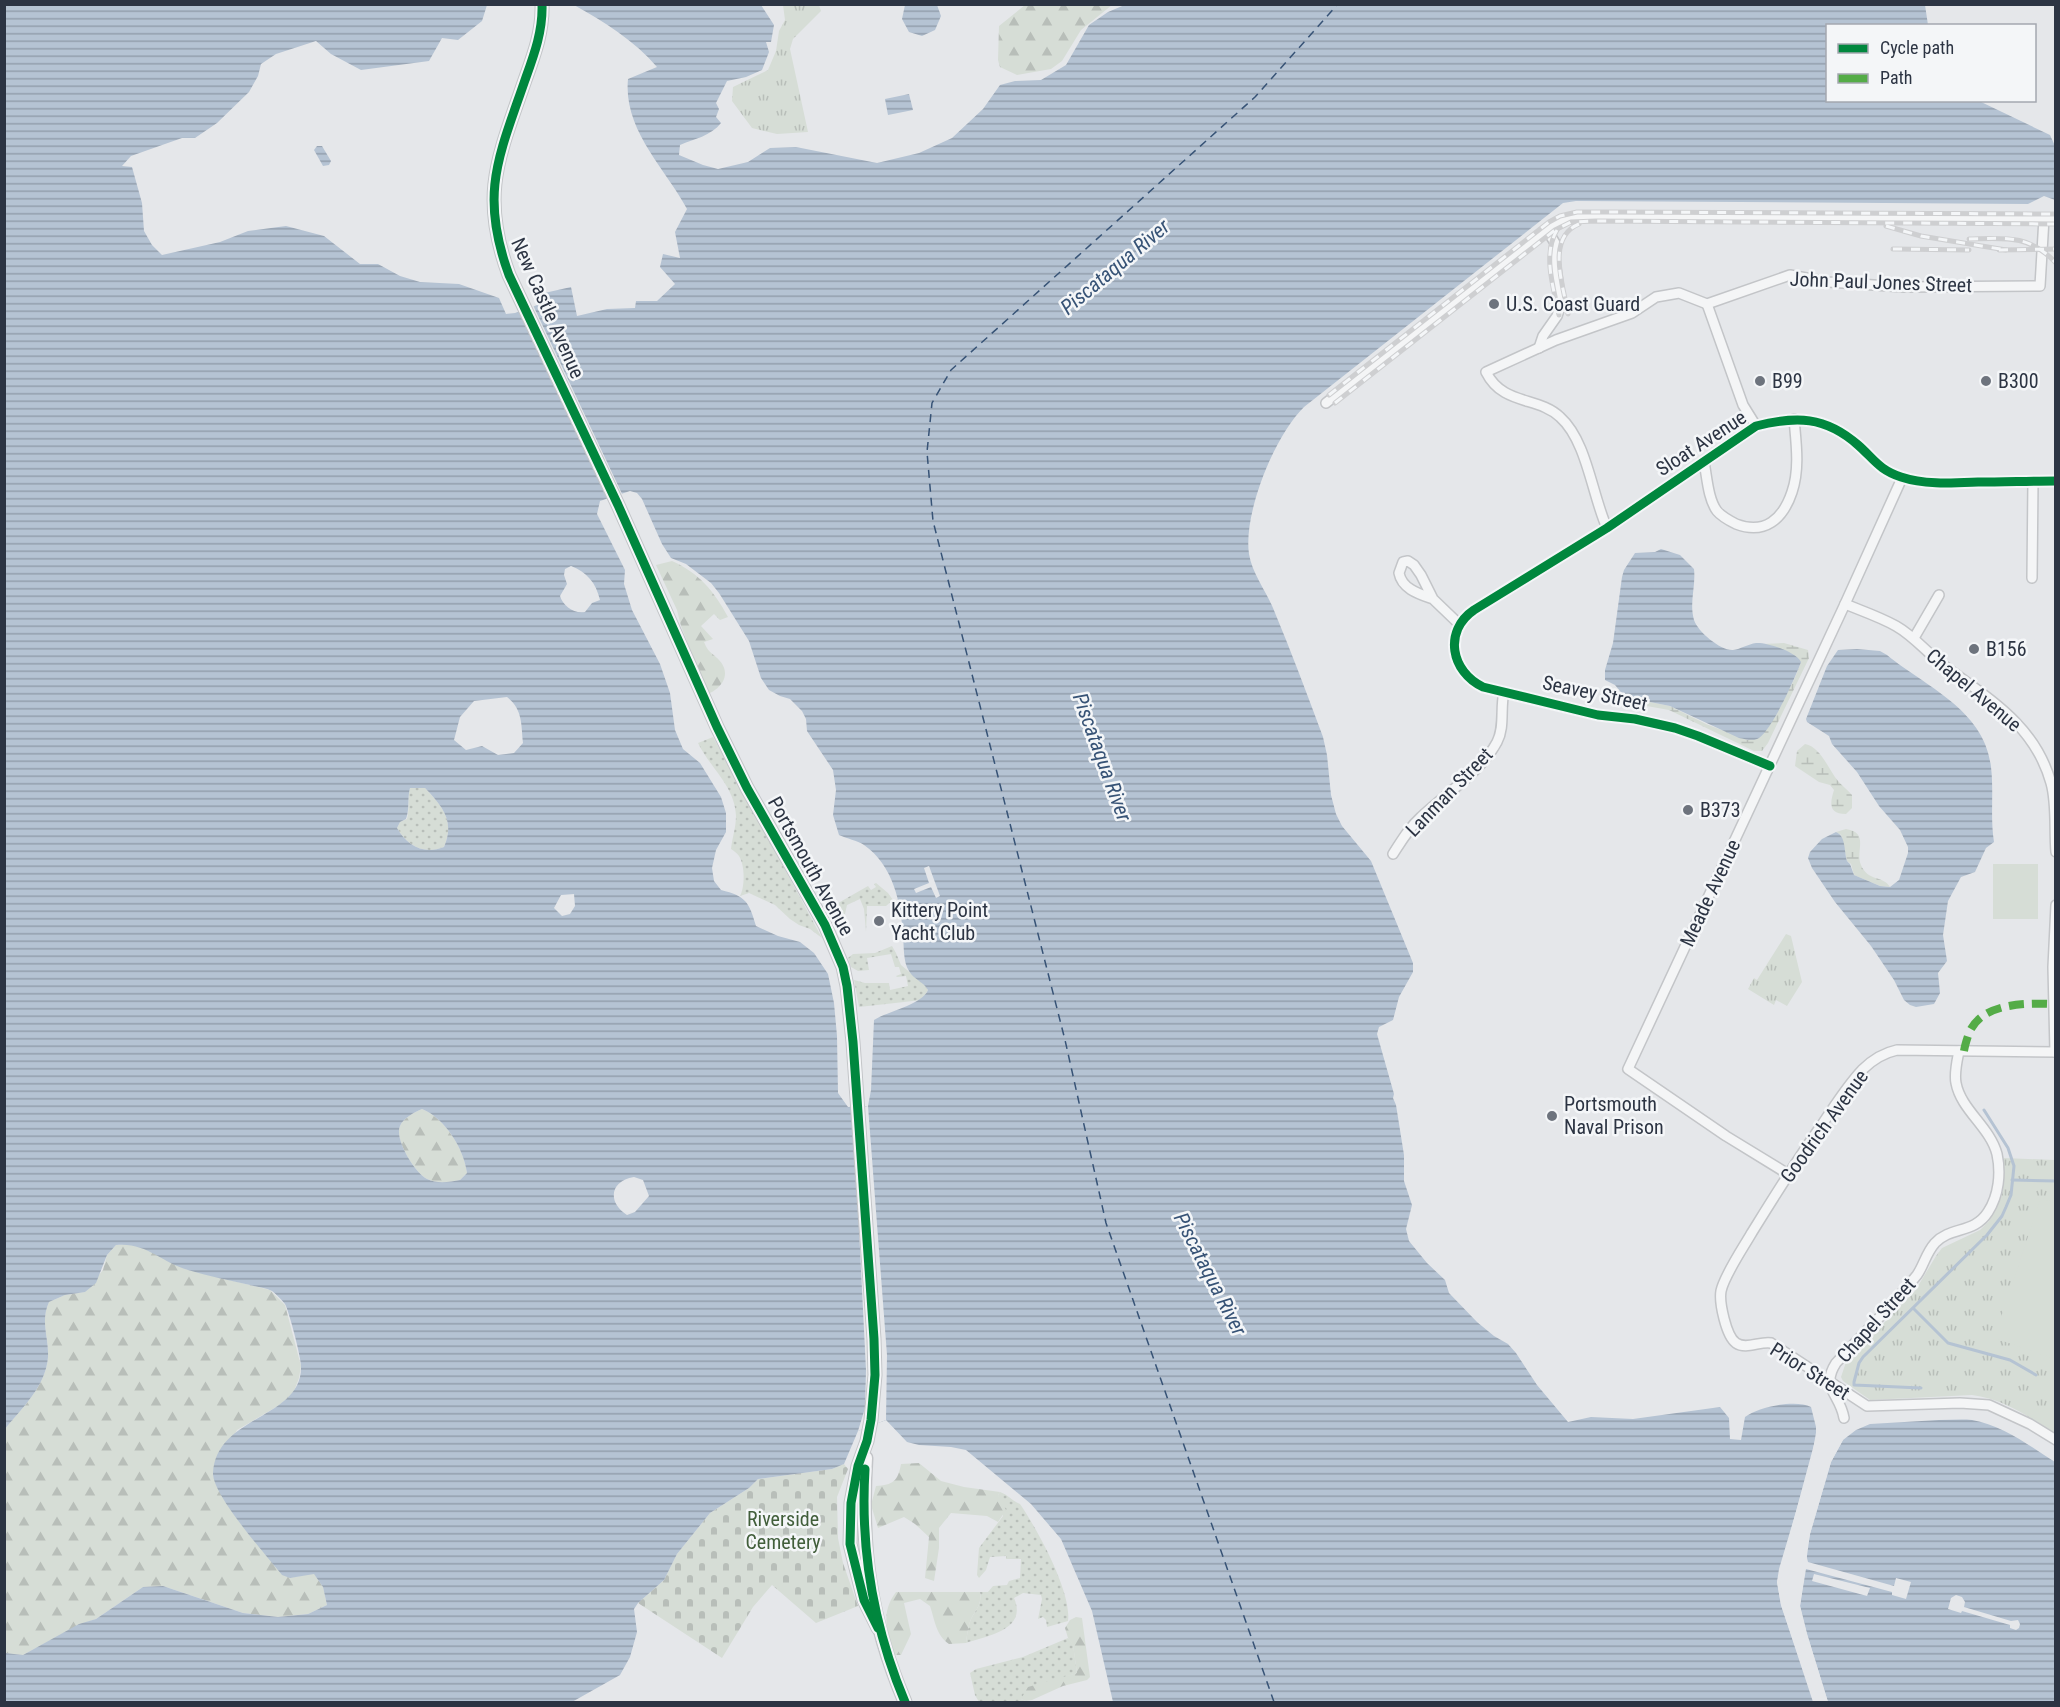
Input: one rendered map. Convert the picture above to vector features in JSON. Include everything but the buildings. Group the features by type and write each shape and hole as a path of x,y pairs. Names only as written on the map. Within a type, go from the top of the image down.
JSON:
{"main road":[{"name":"New Castle Avenue","path":"542,4 541,28 536,48 498,158 493,194 494,221 500,247 523,302 577,416"},
{"name":"Portsmouth Avenue","path":"577,416 722,737 747,788 825,925 843,967 853,1042 874,1339 874,1394 867,1442 864,1524 869,1582 878,1628 905,1702"}],"street":[{"path":"1326,403 1547,230 1568,219 1596,216 2055,219"},
{"name":"John Paul Jones Street","path":"1707,304 1790,275 1828,282 1904,287 2040,286 2044,218"},
{"path":"1539,348 1561,304 1554,255 1555,243 1547,230"},
{"path":"1607,528 1599,512 1582,454 1562,418 1552,411 1498,389 1486,372 1539,348 1632,313 1656,297 1670,293 1689,296 1707,304 1743,405 1756,426"},
{"path":"1704,462 1712,500 1719,513 1741,526 1752,528 1767,526 1778,518 1792,491 1796,466 1794,419"},
{"name":"Sloat Avenue","path":"1459,624 1474,610 1607,528 1756,426 1794,419 1812,420 1838,431 1859,446 1878,466 1902,477 1941,483 2055,481"},
{"name":"Meade Avenue","path":"1788,1174 1726,1136 1628,1069 1902,477"},
{"path":"2032,578 2033,481"},
{"path":"1914,638 1939,595"},
{"path":"1433,599 1459,624"},
{"name":"Chapel Avenue","path":"1845,604 1895,625 1914,638 1944,666 2005,710 2029,736 2051,784 2055,852"},
{"name":"Seavey Street","path":"1459,624 1455,635 1455,656 1463,672 1476,684 1598,715 1675,728 1770,766"},
{"name":"Lanman Street","path":"1393,854 1406,832 1454,790 1492,749 1501,732 1504,692"},
{"path":"2055,905 2053,967 2055,1052"},
{"name":"Goodrich Avenue","path":"1721,1290 1739,1255 1788,1174 1839,1099 1871,1062 1897,1050 2055,1052"},
{"name":"Chapel Street","path":"1844,1418 1843,1411 1828,1382 1830,1372 1836,1363 1917,1274 1936,1242 1949,1233 1974,1226 1981,1221 1996,1197 1999,1179 1996,1153 1991,1141 1963,1101 1956,1086 1959,1051"},
{"name":"Prior Street","path":"1721,1290 1726,1325 1733,1341 1744,1346 1771,1343 1867,1406 1960,1403 1989,1405 2030,1424 2055,1440"}],"green space":[{"path":"783,5 819,5 821,11 793,39 790,49 808,132 777,134 752,128 732,101 733,87 768,70 776,51 779,31 785,20"},
{"path":"1025,5 1112,5 1081,30 1062,61 1051,69 1017,75 1000,67 998,60 999,26"},
{"path":"672,561 690,571 705,584 728,617 720,620 714,614 701,626 713,639 704,642 706,646 725,670 724,680 708,694 677,610 656,565"},
{"path":"1784,643 1808,650 1809,658 1762,751 1754,751 1669,710 1641,705 1625,697 1670,706 1706,724 1748,740 1785,696 1801,662 1786,651 1763,644"},
{"path":"713,737 822,938 790,919 775,905 749,893 740,896 743,870 739,856 731,849 736,820 735,805 727,786 698,743"},
{"path":"1805,744 1816,749 1838,781 1852,795 1852,808 1846,814 1833,810 1831,803 1834,790 1830,785 1819,782 1795,766 1797,751"},
{"path":"410,788 425,788 442,808 448,822 444,847 430,850 417,847 406,840 397,828 400,822 407,819"},
{"path":"1846,829 1858,834 1860,838 1860,860 1864,870 1890,887 1880,886 1854,875 1851,864 1847,861 1841,835 1836,832"},
{"path":"1993,864 2038,864 2038,919 1993,919"},
{"path":"876,883 893,900 886,906 867,906 866,932 864,909 860,899 847,905 840,921 831,919 825,912 868,886 871,890 876,887 874,884"},
{"path":"1786,934 1791,936 1802,982 1787,1006 1776,1000 1774,1005 1748,989 1754,978 1757,980"},
{"path":"892,946 901,965 928,990 922,1000 859,1007 854,980 865,983 889,983 890,990 908,986 906,976 896,976 901,974 899,967 895,967 891,954 867,958 869,970 858,971 851,967 848,958 853,954 875,953"},
{"path":"422,1109 446,1127 458,1145 467,1173 460,1180 431,1181 422,1176 407,1155 400,1139 400,1126 406,1118"},
{"path":"2004,1158 2055,1160 2055,1433 2016,1410 1984,1397 1972,1395 1870,1400 1843,1381 1841,1377 1846,1362 1915,1291 1942,1248 1980,1230 1989,1221 2002,1195"},
{"path":"2041,1198 2055,1203 2055,1359 1994,1338"},
{"path":"116,1245 140,1246 185,1269 270,1290 285,1305 301,1366 293,1394 278,1406 237,1430 213,1476 237,1517 290,1578 314,1573 323,1587 327,1605 308,1614 278,1617 243,1613 163,1586 143,1587 96,1619 79,1625 23,1655 5,1653 5,1429 32,1396 43,1378 48,1357 45,1316 49,1302 65,1295 85,1292 103,1270 107,1255"},
{"path":"919,1463 941,1481 1000,1492 998,1495 1006,1510 998,1522 987,1516 951,1513 939,1528 939,1548 934,1581 925,1578 929,1537 904,1517 878,1528 871,1505 876,1486 887,1485 894,1481 901,1464"},
{"name":"Riverside Cemetery","path":"844,1464 848,1469 837,1497 838,1538 843,1563 858,1606 816,1623 772,1585 753,1607 722,1658 638,1603 664,1580 677,1554 710,1513 749,1488 758,1479 832,1469"},
{"path":"1000,1492 1020,1504 1044,1544 1065,1594 1068,1621 1047,1627 1043,1617 1038,1619 1041,1595 1023,1593 1014,1598 1017,1609 1011,1624 994,1634 966,1643 970,1622 979,1604 980,1592 988,1592 993,1586 1007,1585 1009,1581 1020,1578 1021,1559 1006,1559 1006,1556 990,1557 986,1570 979,1578 977,1575 979,1548 1003,1516 998,1495"},
{"path":"896,1592 980,1592 979,1604 970,1622 966,1643 949,1644 936,1627 930,1606 920,1599 904,1603 911,1634 901,1655 895,1655 886,1623 888,1607"},
{"path":"1076,1617 1082,1618 1090,1677 1032,1700 1021,1699 1028,1687 1077,1673 1073,1645 1065,1628 1070,1620"},
{"path":"1068,1638 1073,1644 1077,1673 1056,1680 1021,1699 1026,1701 979,1702 970,1673 976,1669 1023,1657"}],"water":[{"name":"Piscataqua River","path":"1127,4 1925,5 1928,24 1826,24 1826,102 1981,102 2050,135 2055,146 2055,200 2044,196 2028,204 1576,201 1563,203 1304,407 1282,436 1272,455 1256,497 1248,537 1249,554 1256,575 1280,624 1323,737 1336,814 1342,826 1371,861 1413,963 1413,972 1399,997 1393,1020 1379,1027 1377,1034 1394,1094 1404,1155 1404,1181 1412,1205 1406,1229 1409,1241 1445,1280 1449,1293 1477,1322 1508,1344 1516,1353 1537,1385 1568,1422 1591,1417 1633,1419 1720,1407 1729,1418 1730,1439 1741,1440 1745,1417 1751,1413 1787,1404 1811,1407 1816,1437 1777,1582 1781,1605 1813,1702 1113,1702 1092,1611 1061,1539 1031,1504 966,1450 907,1442 886,1420 858,1431 844,1464 832,1469 758,1479 749,1488 710,1513 677,1554 664,1580 634,1609 637,1632 630,1657 620,1675 572,1702 5,1702 5,1653 23,1655 79,1624 96,1619 143,1587 163,1586 243,1613 278,1617 308,1614 327,1605 323,1587 314,1574 290,1578 282,1575 230,1510 215,1483 213,1473 218,1454 228,1439 289,1397 298,1383 301,1366 292,1324 285,1304 272,1291 178,1267 145,1249 116,1245 107,1255 96,1283 85,1292 65,1295 49,1302 45,1316 48,1357 43,1378 32,1396 5,1429 5,5 487,5 482,21 458,40 442,38 429,61 361,70 331,54 316,41 276,54 261,64 258,76 249,92 217,123 195,138 182,138 131,156 122,166 132,167 142,203 144,231 152,245 162,255 220,242 248,231 286,226 324,236 360,264 378,264 400,276 420,282 459,284 499,298 506,314 540,304 540,294 571,287 577,316 607,309 635,308 636,301 657,301 675,284 660,267 663,254 680,258 675,232 687,209 647,148 632,115 628,98 628,79 657,67 618,32 574,5 761,5 774,25 771,42 766,42 769,52 762,70 746,77 727,81 716,103 719,109 716,117 721,123 707,134 680,145 679,155 718,169 748,162 770,148 796,147 877,163 919,153 952,138 983,109 1000,85 1015,81 1041,80 1066,65 1089,25 1108,12","holes":["630,491 637,493 671,558 686,564 711,583 719,593 749,641 761,678 769,690 790,699 802,711 806,719 807,731 833,770 836,790 833,815 839,835 864,845 874,853 889,874 900,910 907,967 928,990 912,1004 874,1020 871,1090 868,1106 848,1107 838,1093 834,1003 828,974 814,953 800,942 778,936 756,926 745,901 721,890 714,881 712,868 716,850 726,832 726,813 721,797 700,763 683,749 675,730 670,693 660,664 632,610 624,584 625,570 597,514 600,501","571,566 582,571 590,579 600,600 592,603 585,612 573,610 561,600 560,596 567,584 565,569","507,697 516,707 519,712 523,743 514,753 498,755 482,746 466,750 454,740 460,717 474,701","410,788 425,788 442,808 448,822 444,847 430,850 417,847 406,840 397,828 400,822 406,819","574,894 575,906 570,914 562,916 554,908 561,895","422,1109 438,1119 458,1145 467,1173 460,1180 435,1182 427,1179 417,1170 403,1147 400,1139 400,1126 404,1120","634,1177 643,1180 649,1196 635,1212 627,1215 616,1204 614,1198 616,1187 626,1179"]},
{"path":"905,5 937,5 941,16 935,30 922,36 909,32 902,19"},
{"path":"909,94 913,110 888,115 885,99"},
{"path":"317,146 322,146 331,161 329,165 323,166 314,150"},
{"path":"1661,549 1680,555 1694,569 1692,607 1694,620 1710,640 1733,650 1756,643 1767,644 1787,651 1801,662 1775,717 1757,739 1739,738 1670,706 1625,697 1615,685 1605,680 1624,570 1635,553 1655,552"},
{"path":"1838,650 1880,651 1887,655 1935,689 1966,715 1978,730 1986,747 1991,767 1994,842 1986,848 1975,872 1961,877 1948,901 1943,935 1947,961 1938,973 1940,993 1934,1004 1916,1007 1904,1000 1894,980 1871,946 1835,902 1812,868 1808,858 1810,852 1822,839 1836,832 1842,837 1847,861 1854,875 1880,886 1890,887 1899,880 1908,853 1908,847 1900,830 1879,806 1857,772 1832,744 1829,736 1807,722 1806,719 1827,666"},
{"path":"1972,1420 1994,1426 2055,1462 2055,1702 1828,1702 1800,1606 1810,1534 1831,1462 1843,1440 1856,1430 1870,1424"}],"pier":[{"path":"532,303 623,496 609,501 518,309"},
{"path":"929,866 940,896 936,898 931,887 916,893 914,889 929,883 924,868"},
{"path":"868,1106 887,1355 886,1420 858,1431 865,1408 866,1370 853,1108"},
{"path":"1817,1427 1820,1431 1817,1448 1780,1582 1784,1604 1816,1702 1814,1702 1781,1605 1777,1582 1811,1461"},
{"path":"1840,1439 1843,1440 1831,1462 1810,1534 1806,1554 1808,1562 1894,1586 1896,1578 1911,1582 1906,1599 1892,1595 1892,1592 1806,1569 1800,1606 1828,1702 1825,1702 1804,1635 1797,1599 1808,1534 1828,1461"},
{"path":"1814,1574 1870,1588 1867,1596 1812,1581"},
{"path":"1956,1595 1962,1597 1965,1602 1964,1607 2011,1621 2018,1620 2019,1628 2016,1630 2010,1628 2010,1625 1948,1609 1951,1598"}],"waterway":[{"path":"1921,1388 1854,1385 1854,1382 1863,1357 1987,1235 2002,1216 2011,1195 2014,1166 2008,1148 1984,1110"},
{"path":"2012,1180 2056,1181"},
{"path":"1914,1309 1948,1343 2010,1360 2036,1375"}],"ferry route":[{"path":"1274,1702 1106,1223 1065,1040 933,521 927,452 932,403 951,370 1255,97 1338,4"}],"railway":[{"path":"1329,395 1549,222 1560,216 1577,212 2056,214"},
{"path":"1335,403 1555,230 1571,222 2056,224"},
{"path":"1568,314 1559,264 1560,252 1562,240 1579,224"},
{"path":"1886,226 1921,236 2006,250"},
{"path":"1557,230 1550,250 1550,272 1559,315"},
{"path":"1969,239 2005,239 2026,242 2056,263"},
{"path":"1893,249 1969,250"},
{"path":"1999,250 2056,249"}],"marked path":[{"path":"1964,1051 1969,1033 1984,1015 2006,1006 2054,1004"}],"cycle path":[{"path":"542,4 537,43 507,131 496,176 495,221 509,275 618,505 717,727 747,788 825,925 843,967 847,986 853,1042 875,1375 871,1420 867,1441 858,1466 851,1503 850,1544 864,1600 878,1628"},
{"path":"1770,766 1675,728 1635,719 1598,715 1483,687 1472,680 1458,662 1455,651 1458,629 1464,619 1474,610 1607,528 1756,426 1797,420 1834,428 1846,435 1887,471 1920,481 1949,483 2056,481"},
{"path":"865,1469 865,1529 871,1588 885,1645 905,1702"}],"place":[{"name":"U.S. Coast Guard","path":"1494,304"},
{"name":"B99","path":"1760,381"},
{"name":"B300","path":"1986,381"},
{"name":"B156","path":"1974,649"},
{"name":"B373","path":"1688,810"},
{"name":"Kittery Point Yacht Club","path":"879,921"},
{"name":"Portsmouth Naval Prison","path":"1552,1116"}]}
